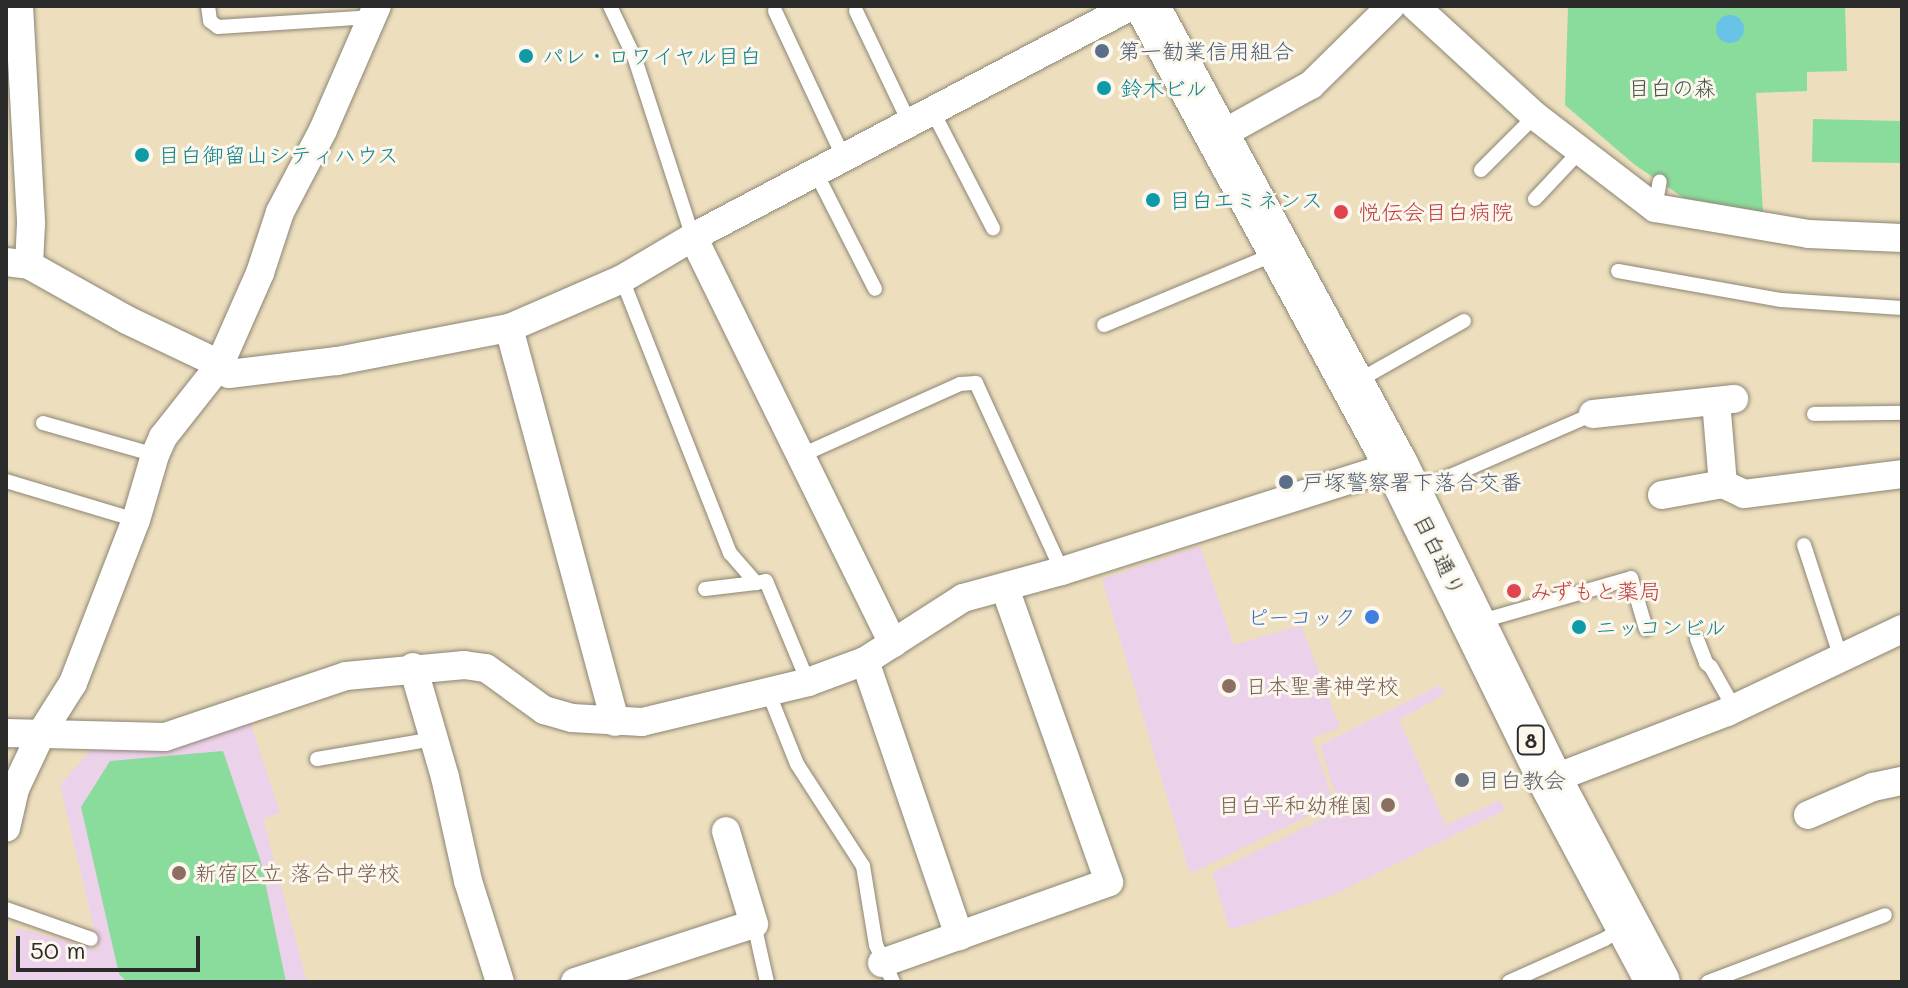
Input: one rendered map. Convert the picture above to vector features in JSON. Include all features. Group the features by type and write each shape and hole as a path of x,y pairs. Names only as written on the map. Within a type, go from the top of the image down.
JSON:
{"main road":[{"name":"目白通り","path":"1147,6 1353,383 1550,780 1658,982"}],"street":[{"path":"19,6 14,53 31,224 17,263 219,366 229,374 337,361 509,328 622,279 693,237 1132,6"},
{"path":"1217,137 1311,85 1391,6"},
{"path":"1415,6 1535,116 1581,150 1657,194 1809,234 1902,238"},
{"path":"6,828 15,789 42,732 73,683 136,520 163,437 219,366 260,273 280,212 323,130 371,10"},
{"path":"693,237 893,643"},
{"path":"509,328 615,722"},
{"path":"1593,414 1725,400 1723,484"},
{"path":"1662,495 1723,484 1744,494 1902,474"},
{"path":"6,733 165,737 346,676 413,667 464,665 486,668 544,710 572,718 642,722 769,694 865,661 963,598 1403,479"},
{"path":"888,972 959,936 1109,882 1005,588"},
{"path":"1550,780 1734,708 1840,655 1902,629"},
{"path":"865,661 959,936"},
{"path":"413,667 434,739 468,881 500,982"},
{"path":"1808,815 1873,787 1902,781"},
{"path":"575,982 754,924 726,831"}],"lane":[{"path":"208,6 210,21 218,27 371,10"},
{"path":"610,6 635,59 693,237"},
{"path":"775,11 844,158"},
{"path":"856,11 993,228"},
{"path":"1481,170 1535,116"},
{"path":"1535,199 1581,150"},
{"path":"816,173 875,289"},
{"path":"1104,325 1281,252"},
{"path":"1618,271 1781,300 1902,308"},
{"path":"622,279 730,553 756,583"},
{"path":"1353,383 1464,321"},
{"path":"802,455 960,384 976,383 1062,571"},
{"path":"1814,414 1902,413"},
{"path":"1403,479 1593,414"},
{"path":"43,423 155,455"},
{"path":"6,481 136,520"},
{"path":"1804,545 1840,655"},
{"path":"1474,623 1631,578 1646,629"},
{"path":"705,589 766,581 808,682"},
{"path":"1697,639 1706,663 1734,708"},
{"path":"769,694 797,764 863,866 876,945 888,972"},
{"path":"317,759 434,739"},
{"path":"6,909 91,939"},
{"path":"1708,982 1885,915"},
{"path":"754,924 767,982"},
{"path":"1509,982 1605,939 1626,925"}],"shaded area":[{"name":"日本聖書神学校","path":"1200,546 1234,645 1301,625 1340,728 1312,738 1334,803 1190,874 1102,579"},
{"name":"目白平和幼稚園","path":"1440,685 1445,694 1399,720 1446,825 1500,800 1505,810 1333,895 1230,930 1212,873 1340,810 1320,745"},
{"name":"新宿区立 落合中学校","path":"250,721 280,813 263,819 307,982 9,982 17,928 99,950 60,785 91,750 169,745"}],"green space":[{"name":"目白の森","path":"1568,6 1845,6 1847,71 1807,72 1807,91 1756,93 1763,212 1684,198 1635,165 1565,105"},
{"path":"1813,119 1902,121 1902,163 1812,162"},
{"name":"新宿区立 落合中学校","path":"223,751 261,862 286,982 127,982 119,974 81,807 110,761"}],"water":[{"path":"1730,15 1740,19 1744,29 1740,39 1730,43 1720,39 1716,29 1720,19"}],"place":[{"name":"第一勧業信用組合","path":"1102,51"},
{"name":"パレ・ロワイヤル目白","path":"526,56"},
{"name":"鈴木ビル","path":"1104,88"},
{"name":"目白御留山シティハウス","path":"142,155"},
{"name":"目白エミネンス","path":"1153,200"},
{"name":"悦伝会目白病院","path":"1341,212"},
{"name":"戸塚警察署下落合交番","path":"1286,482"},
{"name":"みずもと薬局","path":"1514,591"},
{"name":"ピーコック","path":"1372,617"},
{"name":"ニッコンビル","path":"1579,627"},
{"name":"日本聖書神学校","path":"1229,686"},
{"name":"目白教会","path":"1462,780"},
{"name":"目白平和幼稚園","path":"1388,805"},
{"name":"新宿区立 落合中学校","path":"179,873"}]}
